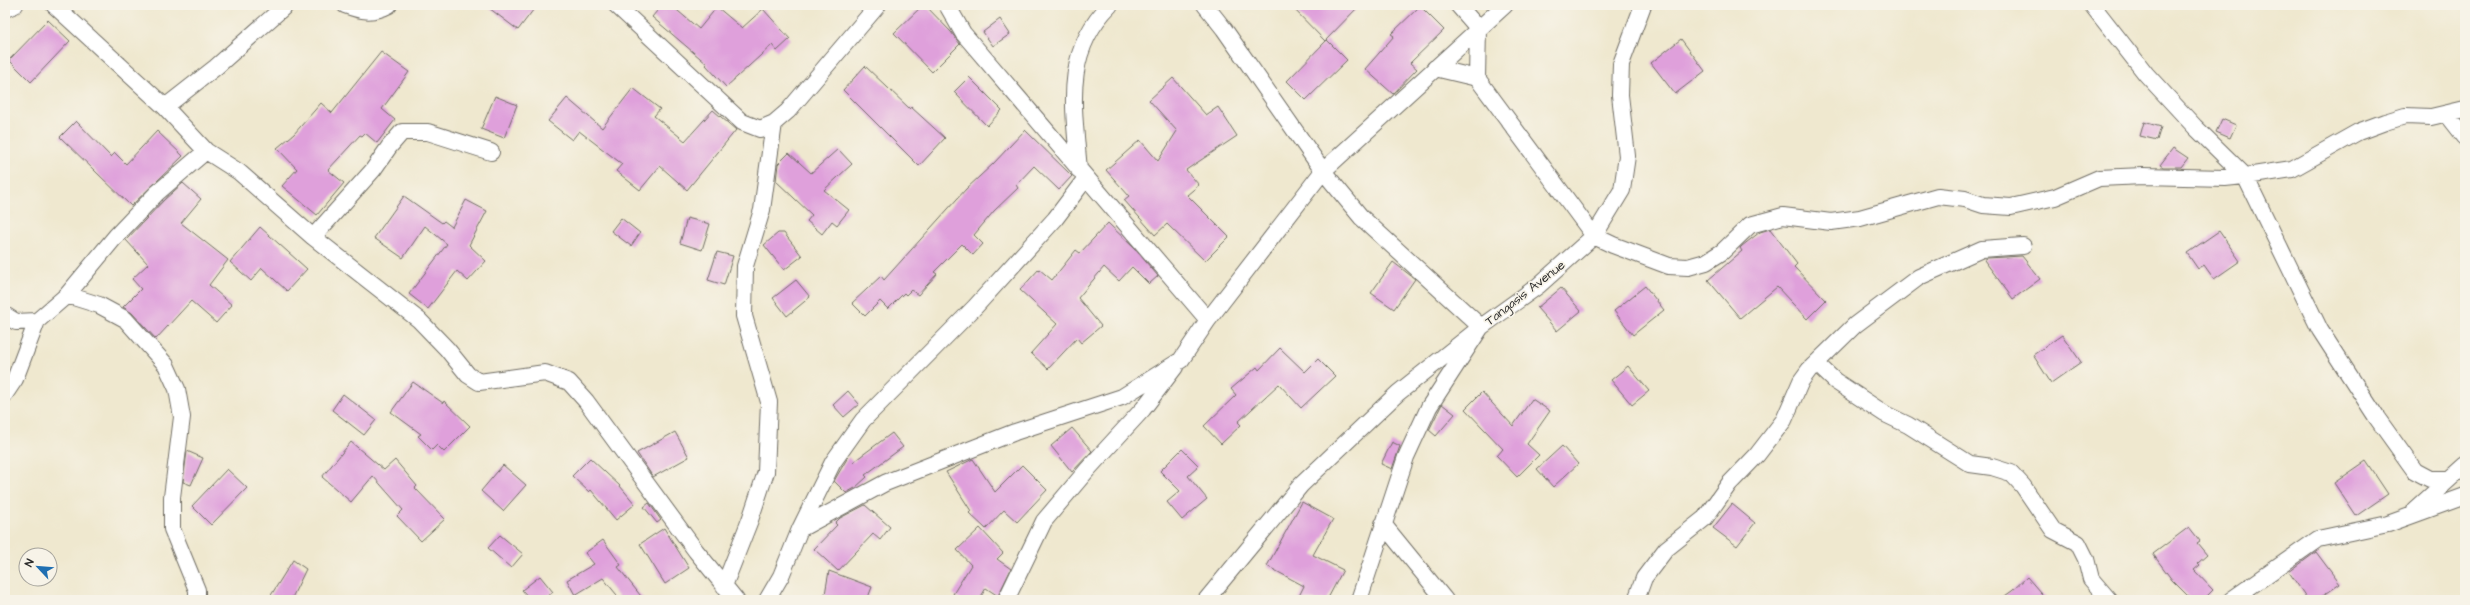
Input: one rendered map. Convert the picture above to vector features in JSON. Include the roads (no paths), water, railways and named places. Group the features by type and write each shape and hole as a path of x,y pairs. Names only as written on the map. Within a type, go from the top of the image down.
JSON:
{"street":[{"path":"5,9 15,5"},
{"path":"54,5 165,107 206,151 239,172 313,237 419,320 447,349 468,375 480,382 545,373 569,382 586,401 736,600"},
{"path":"165,107 216,67 286,5"},
{"path":"345,5 364,12 381,9 389,5"},
{"path":"623,7 742,122 760,129 774,123 788,111 878,5"},
{"path":"947,5 964,33 1082,174 1208,320"},
{"path":"767,600 781,576 800,529 832,462 862,420 975,307 1055,219 1082,174 1073,78 1084,42 1100,15 1110,5"},
{"path":"1205,5 1224,29 1323,171 1361,217 1481,327 1398,393 1301,485 1206,600"},
{"path":"1458,5 1478,28 1476,78 1594,236 1669,266 1688,267 1706,262 1722,252 1750,225 1783,216 1831,222 1860,218 1938,196 1948,196 1983,205 2011,207 2055,197 2099,178 2143,176 2224,178 2292,169 2358,132 2385,122 2404,116 2431,117 2465,110"},
{"path":"1006,600 1044,521 1088,469 1144,409 1181,360 1208,320 1323,171 1478,28 1505,5"},
{"name":"Tangasis Avenue","path":"1359,600 1382,524 1406,457 1428,407 1481,327 1538,286 1594,236 1622,190 1627,156 1620,95 1621,64 1643,5"},
{"path":"2092,5 2146,74 2195,128 2244,176 2320,330 2377,418 2415,471 2430,479 2447,479"},
{"path":"1436,68 1476,78"},
{"path":"2447,114 2465,137"},
{"path":"724,586 750,520 766,472 769,402 744,316 744,280 745,266 762,210 774,123"},
{"path":"313,237 373,170 388,146 402,132 428,132 491,152"},
{"path":"5,394 15,379 37,321 67,295 116,236 157,193 206,151"},
{"path":"1636,600 1644,578 1666,548 1705,518 1729,484 1757,454 1784,420 1801,381 1816,363 1855,325 1919,277 1982,249 2023,246"},
{"path":"67,295 99,305 125,319 166,365 177,389 182,417 172,497 172,529 197,590 197,600"},
{"path":"5,315 16,322 37,321"},
{"path":"800,529 885,483 1015,432 1122,397 1181,360"},
{"path":"1816,363 1835,381 1885,414 1908,425 1970,464 1992,467 2011,473 2023,486 2053,530 2078,543 2086,558 2091,579 2109,600"},
{"path":"2411,514 2447,479 2465,465"},
{"path":"2231,600 2318,539 2388,524 2411,514 2465,496"},
{"path":"1382,524 1445,600"}]}
